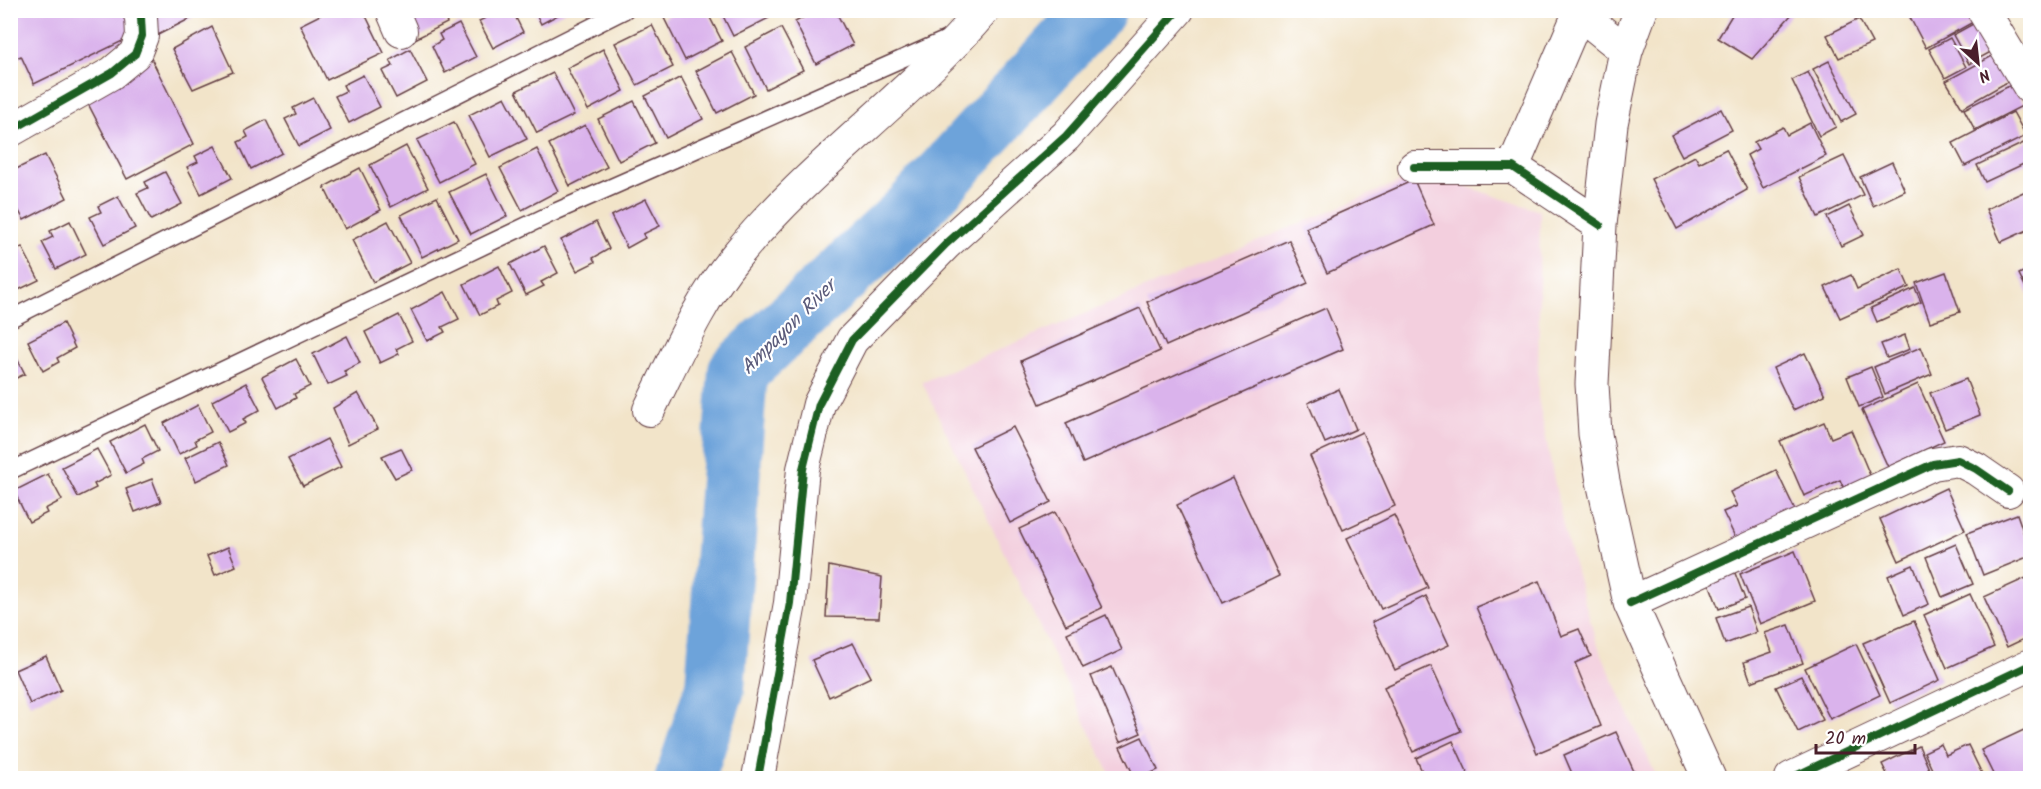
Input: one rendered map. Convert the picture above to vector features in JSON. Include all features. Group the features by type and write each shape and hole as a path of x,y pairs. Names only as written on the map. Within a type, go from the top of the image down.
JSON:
{"highway":[{"path":"1641,10 1626,51 1611,124 1600,225 1592,384 1595,434 1630,603 1709,778"}],"street":[{"path":"10,131 112,73 135,54 142,36 141,17 138,10"},
{"path":"758,778 790,603 803,469 819,404 852,340 946,244 1066,136 1178,10"},
{"path":"1983,10 2031,88"},
{"path":"1513,167 1577,12 1626,51"},
{"path":"649,410 698,314 734,258 782,203 976,20"},
{"path":"1414,167 1513,167 1600,225"},
{"path":"1630,603 1933,464 1958,460 2008,490"},
{"path":"1791,778 2031,665"}],"lane":[{"path":"10,319 625,10"},
{"path":"10,471 557,211 976,20"}],"shaded area":[{"path":"1423,172 1540,211 1538,398 1564,530 1596,641 1657,778 1112,778 922,382"}],"building":[{"path":"10,10 126,10 137,34 34,84 21,56 10,61"},
{"path":"146,10 207,10 156,36"},
{"path":"330,10 363,10 384,53 327,80 300,25"},
{"path":"395,10 441,10 447,23 411,41"},
{"path":"487,10 512,10 523,32 493,48 479,21 490,16"},
{"path":"534,10 567,10 541,24"},
{"path":"678,10 706,10 722,41 685,60 664,18"},
{"path":"720,10 765,10 769,18 733,36"},
{"path":"817,10 835,10 853,45 816,64 795,22"},
{"path":"1735,10 1788,10 1792,14 1752,59 1718,38"},
{"path":"1906,10 1969,10 1975,21 1926,48"},
{"path":"1859,19 1872,43 1839,58 1827,35"},
{"path":"1982,19 1998,48 1969,64 1953,35"},
{"path":"459,24 476,57 445,73 432,46 442,40 439,34"},
{"path":"652,25 673,67 637,85 615,43"},
{"path":"212,27 233,72 193,89 172,49"},
{"path":"781,28 803,70 766,89 745,47"},
{"path":"1950,38 1966,67 1945,78 1929,49"},
{"path":"410,49 427,82 396,98 382,71 393,66 390,60"},
{"path":"603,49 624,91 588,110 567,68"},
{"path":"732,52 754,94 717,113 696,71"},
{"path":"1994,55 2009,81 1962,108 1946,81"},
{"path":"150,56 194,144 127,179 82,92"},
{"path":"1829,61 1856,114 1841,122 1813,69"},
{"path":"1808,72 1836,127 1819,136 1792,80"},
{"path":"553,73 574,115 537,133 516,91"},
{"path":"363,75 380,107 349,123 335,96 346,91 343,85"},
{"path":"681,77 703,119 666,138 645,96"},
{"path":"2013,84 2024,105 1975,130 1964,109"},
{"path":"505,97 527,139 490,157 469,115"},
{"path":"313,98 330,130 299,146 285,119 296,114 293,108"},
{"path":"634,101 655,143 619,161 598,119"},
{"path":"1721,109 1732,130 1682,156 1671,135"},
{"path":"2013,112 2026,136 1965,166 1953,143"},
{"path":"266,120 282,153 251,169 238,142 248,137 245,131"},
{"path":"454,122 475,164 439,182 417,140"},
{"path":"1810,123 1826,156 1763,188 1747,155 1758,149 1754,142 1783,127 1787,135"},
{"path":"585,125 607,167 570,186 549,144"},
{"path":"2030,140 2030,161 1985,182 1977,165"},
{"path":"215,146 232,178 201,194 187,167 198,162 195,156"},
{"path":"406,146 428,188 391,207 370,165"},
{"path":"537,149 558,191 522,210 500,168"},
{"path":"1726,149 1747,190 1677,229 1651,179 1695,156 1699,163"},
{"path":"45,155 67,198 24,220 10,195 10,172"},
{"path":"1844,156 1863,195 1818,217 1799,177"},
{"path":"1892,162 1905,191 1873,206 1860,177"},
{"path":"360,168 381,210 345,229 324,187"},
{"path":"165,172 182,204 151,220 137,193 148,188 145,182"},
{"path":"486,174 507,216 471,234 449,192"},
{"path":"1414,180 1434,225 1327,273 1306,228"},
{"path":"2030,189 2030,229 2001,242 1986,209"},
{"path":"118,196 135,228 104,244 90,217 101,212 98,206"},
{"path":"437,197 458,239 422,257 401,215"},
{"path":"646,199 660,226 643,234 645,238 627,248 611,216"},
{"path":"1849,206 1864,235 1841,246 1827,217"},
{"path":"70,221 86,254 56,269 42,242 53,237 50,231"},
{"path":"388,221 410,263 373,282 352,240"},
{"path":"596,222 609,249 593,258 595,262 577,271 561,240"},
{"path":"1289,240 1308,283 1166,346 1147,302"},
{"path":"544,246 558,273 541,282 544,286 526,295 510,264"},
{"path":"22,247 39,280 10,294 10,253"},
{"path":"499,266 512,293 496,301 498,306 480,315 464,284"},
{"path":"2030,268 2030,296 2019,274"},
{"path":"1901,269 1909,287 1840,318 1825,287 1851,275 1857,289"},
{"path":"1946,272 1960,312 1930,322 1916,283"},
{"path":"1915,288 1921,302 1877,322 1871,308"},
{"path":"445,292 459,319 442,327 445,332 427,341 411,310"},
{"path":"1140,308 1160,351 1040,404 1021,361"},
{"path":"1326,308 1343,349 1083,463 1066,423"},
{"path":"399,315 412,341 396,349 399,354 380,363 365,332"},
{"path":"63,323 75,348 57,358 59,362 43,371 28,341"},
{"path":"1905,335 1910,349 1887,358 1881,344"},
{"path":"347,336 360,363 344,371 347,376 328,385 313,354"},
{"path":"1921,347 1932,374 1885,394 1874,367"},
{"path":"12,349 25,374 10,381 10,350"},
{"path":"1805,353 1825,395 1793,410 1773,368"},
{"path":"296,359 310,386 294,394 296,398 278,408 262,377"},
{"path":"1871,367 1883,397 1859,407 1847,377"},
{"path":"1966,379 1980,415 1945,429 1930,393"},
{"path":"246,383 260,410 243,419 246,423 228,432 212,401"},
{"path":"1918,384 1944,441 1888,467 1862,410"},
{"path":"1339,389 1356,429 1325,443 1308,403"},
{"path":"358,393 378,429 348,444 333,408"},
{"path":"198,405 211,432 195,440 197,445 179,454 164,423"},
{"path":"1824,422 1831,438 1851,430 1872,480 1845,491 1840,480 1804,496 1780,441"},
{"path":"145,424 158,451 142,459 144,464 126,473 110,442"},
{"path":"1013,427 1051,502 1010,523 972,447"},
{"path":"1362,432 1395,506 1343,530 1310,456"},
{"path":"327,439 341,467 303,486 288,459"},
{"path":"218,442 229,465 196,481 185,458"},
{"path":"401,448 412,470 395,478 382,456"},
{"path":"97,449 111,475 94,484 96,488 78,497 62,467"},
{"path":"1776,470 1796,512 1737,541 1723,512 1737,506 1730,492"},
{"path":"48,474 62,500 45,509 47,513 29,522 14,491"},
{"path":"1233,478 1279,576 1223,603 1177,505"},
{"path":"152,479 161,502 135,512 126,489"},
{"path":"1946,488 1965,530 1899,561 1880,519"},
{"path":"1055,512 1102,608 1066,625 1019,529"},
{"path":"2017,514 2030,556 1983,575 1967,533"},
{"path":"1394,515 1428,588 1381,609 1347,538"},
{"path":"1956,544 1973,584 1942,597 1926,557"},
{"path":"228,547 236,566 215,575 207,556"},
{"path":"1795,551 1815,601 1760,624 1740,574"},
{"path":"1913,565 1929,604 1904,615 1888,576"},
{"path":"829,566 882,577 879,618 826,617"},
{"path":"1733,568 1745,599 1719,609 1707,578"},
{"path":"2026,578 2030,588 2030,636 2007,647 1984,597"},
{"path":"1539,581 1561,636 1579,629 1591,656 1575,663 1601,726 1537,753 1476,607"},
{"path":"1970,594 1994,647 1947,668 1924,615"},
{"path":"1426,596 1449,645 1395,670 1372,622"},
{"path":"1748,607 1757,632 1725,644 1716,618"},
{"path":"1106,615 1122,650 1083,668 1067,633"},
{"path":"1914,621 1940,680 1890,703 1863,643"},
{"path":"1789,625 1803,663 1751,682 1744,662 1772,652 1765,633"},
{"path":"853,643 871,677 829,697 812,660"},
{"path":"1856,644 1880,695 1830,719 1805,668"},
{"path":"46,656 61,690 30,704 15,670"},
{"path":"1431,666 1461,731 1413,752 1384,687"},
{"path":"1112,667 1141,733 1120,742 1091,676"},
{"path":"1801,676 1823,720 1798,732 1776,687"},
{"path":"2026,729 2030,738 2030,775 2026,778 1995,778 1981,750"},
{"path":"1616,732 1637,778 1574,778 1564,755"},
{"path":"1142,737 1158,770 1141,778 1135,778 1120,747"},
{"path":"1453,741 1470,778 1425,778 1416,758"},
{"path":"1941,744 1946,755 1968,745 1984,778 1936,778 1924,752"},
{"path":"1919,746 1932,776 1889,778 1882,764"}],"waterway":[{"name":"Ampayon River","path":"685,778 715,688 738,371 911,211 1096,10"}],"cycle path":[{"path":"10,131 112,73 135,54 142,36 141,17 138,10"},
{"path":"758,778 790,603 803,469 819,404 852,340 946,244 1066,136 1178,10"},
{"path":"1414,167 1513,167 1600,225"},
{"path":"1630,603 1933,464 1958,460 1976,469 2008,491"},
{"path":"1791,778 2030,665"}]}
